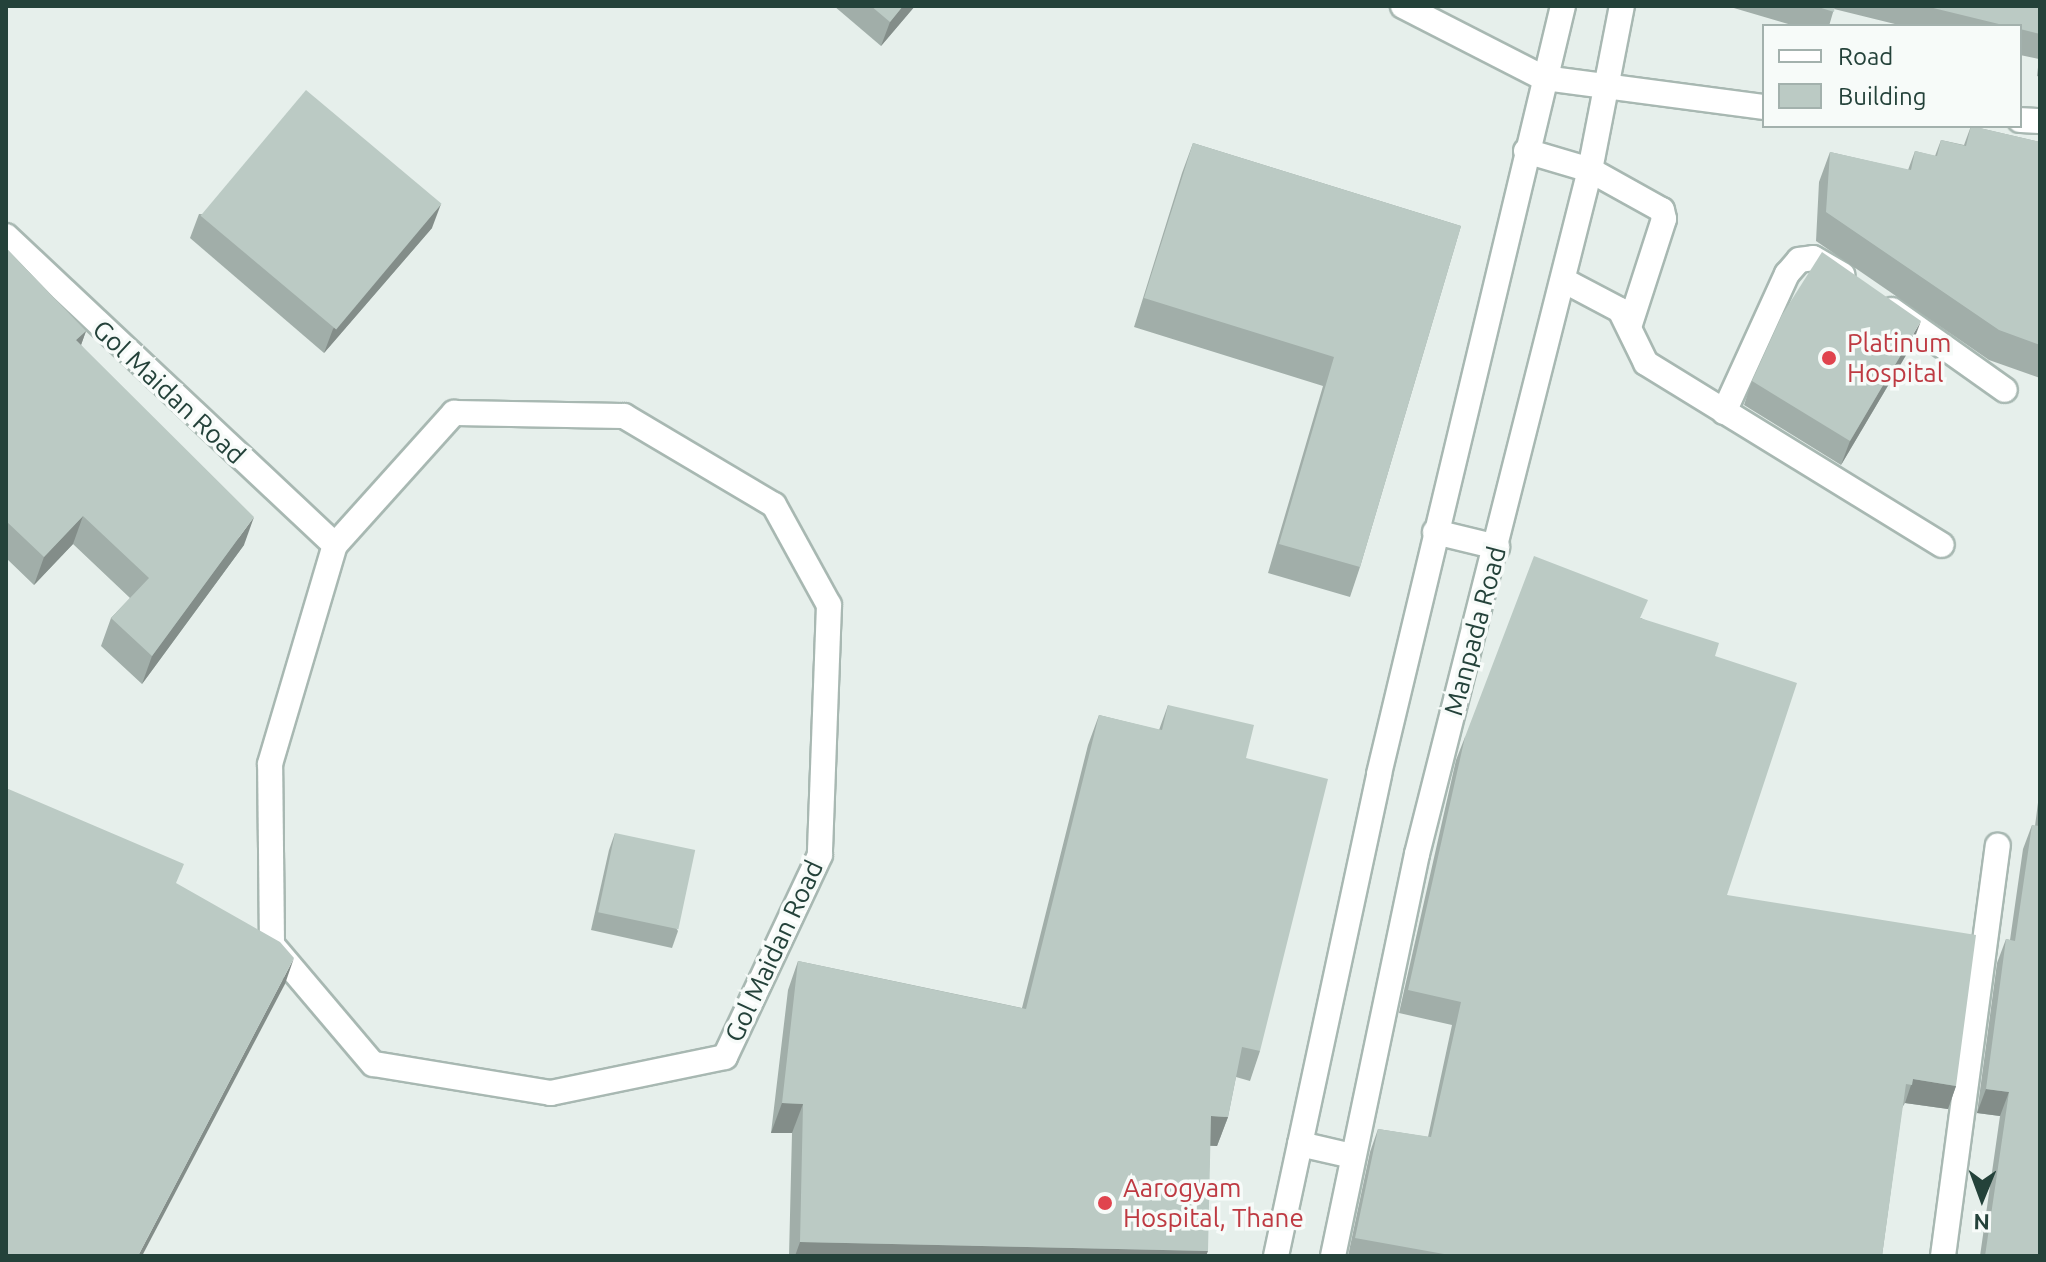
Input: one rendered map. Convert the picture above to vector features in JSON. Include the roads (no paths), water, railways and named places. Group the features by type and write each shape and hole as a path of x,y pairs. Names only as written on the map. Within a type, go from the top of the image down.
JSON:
{"street":[{"path":"1403,6 1544,78 1762,107"},
{"path":"1276,1256 1435,532 1563,6"},
{"name":"Manpada Road","path":"1333,1256 1417,854 1590,170 1622,6"},
{"path":"1526,151 1590,170 1662,210 1664,219 1630,324"},
{"name":"Gol Maidan Road","path":"6,236 335,545"},
{"path":"1724,412 1787,274 1799,260 1813,258 2005,390"},
{"path":"1563,280 1620,310 1630,324 1646,363 1942,545"},
{"name":"Gol Maidan Road","path":"454,413 624,416 774,505 829,605 820,855 725,1057 551,1093 373,1064 272,945 270,764 335,545 454,413"},
{"path":"1435,532 1497,547"},
{"path":"1943,1256 1998,846"},
{"path":"1300,1144 1352,1156"}],"place":[{"name":"Platinum Hospital","path":"1829,358"},
{"name":"Aarogyam Hospital, Thane","path":"1105,1203"}]}
